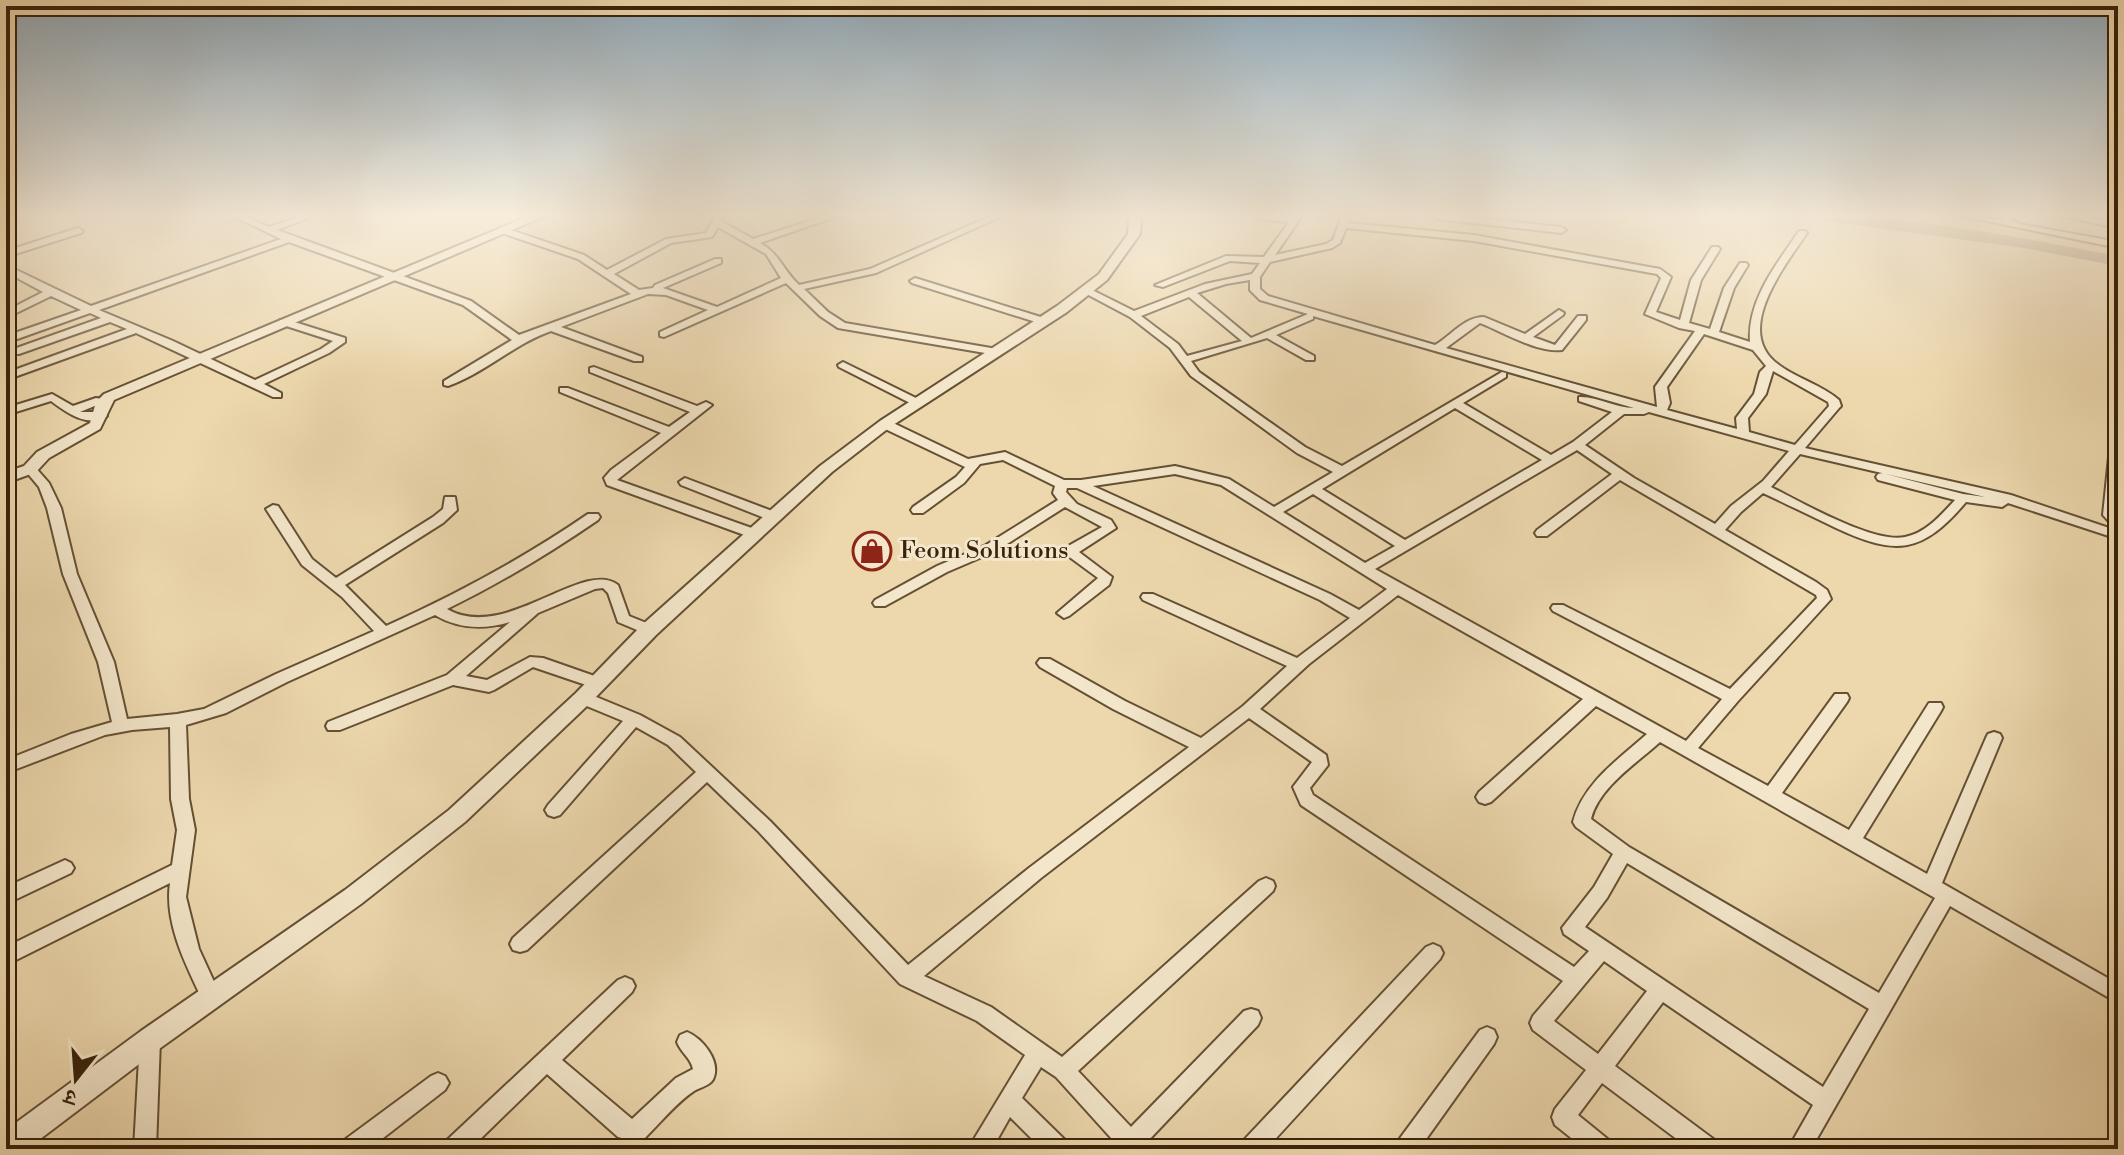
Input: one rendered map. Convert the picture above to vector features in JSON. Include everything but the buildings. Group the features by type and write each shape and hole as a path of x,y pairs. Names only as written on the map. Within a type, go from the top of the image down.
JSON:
{"street":[{"path":"10,270 51,292 277,395"},
{"path":"6,340 203,270"},
{"path":"377,270 467,303 519,340"},
{"path":"6,412 50,397 82,417 284,322 413,270"},
{"path":"604,270 638,294"},
{"path":"609,273 615,270"},
{"path":"658,290 658,287 697,270"},
{"path":"781,270 824,314 842,326 997,352"},
{"path":"797,288 876,270"},
{"path":"6,1147 150,1040 353,897 457,816 591,691 649,630 826,469 885,424 1086,291 1108,270"},
{"path":"1160,285 1199,270"},
{"path":"1260,270 1253,286 1258,294 1291,306 1743,434 1794,453 1963,498 2021,503"},
{"path":"1643,270 1666,277 1650,314 1756,347 1772,365 1833,400 1835,406 1762,488 1736,509 1716,531"},
{"path":"1683,326 1696,280 1702,270"},
{"path":"1291,306 1309,317 1621,411 1657,410 1664,403 1661,387 1707,333 1740,270"},
{"path":"1756,347 1757,313 1765,290 1778,270"},
{"path":"6,280 20,275"},
{"path":"1134,315 1235,278 1255,277"},
{"path":"664,334 787,279"},
{"path":"915,281 1043,321"},
{"path":"448,383 519,340 638,294 658,290 717,310"},
{"path":"1086,291 1134,315 1174,346 1195,374 1301,450 1341,471"},
{"path":"6,315 51,292"},
{"path":"1192,294 1250,342"},
{"path":"1526,338 1559,313"},
{"path":"1184,360 1250,342 1309,317"},
{"path":"15,352 111,318"},
{"path":"1436,349 1446,345 1475,319 1547,347 1558,348 1582,318"},
{"path":"256,384 325,351 341,340 284,322"},
{"path":"551,327 638,359"},
{"path":"6,377 137,329"},
{"path":"1269,335 1310,358"},
{"path":"843,365 918,403"},
{"path":"1743,434 1742,418 1760,394 1766,372 1772,365"},
{"path":"594,370 702,408 615,473 610,478 611,482 755,534"},
{"path":"1273,513 1502,375"},
{"path":"564,390 670,432"},
{"path":"1456,404 1551,460"},
{"path":"6,478 30,469 53,448 85,434 102,409"},
{"path":"1364,570 1577,445 1621,411"},
{"path":"885,424 966,463 998,456 1014,458 1062,484 1081,484 1159,471 1191,472 1232,485 1397,589 1852,840 1938,892 2116,990"},
{"path":"2117,438 2110,515 2118,523"},
{"path":"1577,445 1620,474 1822,593 1824,599 1687,750"},
{"path":"1794,453 1950,483 2118,535"},
{"path":"918,510 960,480 975,463"},
{"path":"30,469 45,486 54,508 70,574 106,662 121,726"},
{"path":"1542,533 1620,474"},
{"path":"685,482 775,517"},
{"path":"1062,484 1059,493 1065,501 1106,523 1109,528 1071,553 1105,577 1104,582 1064,613"},
{"path":"1081,484 1312,590 1360,617"},
{"path":"1312,488 1405,546"},
{"path":"1762,488 1871,539 1890,544 1930,535 1963,498"},
{"path":"336,585 438,520 450,510 450,500"},
{"path":"880,603 942,569 991,548 1065,501"},
{"path":"273,509 307,562 336,585 383,631"},
{"path":"6,767 88,735 121,726 178,722 211,713 383,631 438,610 551,546 593,517"},
{"path":"438,610 448,618 485,624 604,583 611,584 616,591 623,619 649,630"},
{"path":"907,978 1035,873 1249,710 1298,665 1397,589"},
{"path":"1148,597 1298,665"},
{"path":"334,726 452,679 538,607"},
{"path":"1558,608 1732,697"},
{"path":"452,679 489,686 530,662 538,662 674,741 764,826 907,978 984,1014 1063,1070 1134,1146 1251,1018"},
{"path":"1045,663 1119,705 1201,745"},
{"path":"1485,797 1594,698"},
{"path":"1771,795 1841,698"},
{"path":"1852,840 1935,707"},
{"path":"1249,710 1320,759 1320,765 1301,787 1307,800 1577,980"},
{"path":"554,810 634,719"},
{"path":"178,722 180,799 186,830 177,897 189,949 211,997"},
{"path":"1658,734 1593,795 1582,813 1582,822 1623,852 1882,1006"},
{"path":"1799,1149 1882,1006 1938,892 1994,738"},
{"path":"520,944 708,771"},
{"path":"1623,852 1589,911 1571,928 1827,1102"},
{"path":"6,896 65,868"},
{"path":"6,956 181,869"},
{"path":"1063,1070 1266,886"},
{"path":"1602,949 1540,1023 1708,1149"},
{"path":"1251,1149 1433,953"},
{"path":"454,1149 625,986"},
{"path":"1602,1149 1563,1117 1661,989"},
{"path":"1406,1149 1487,1037"},
{"path":"145,1149 150,1040"},
{"path":"547,1060 626,1129 636,1131 684,1085 705,1074 701,1056 687,1042"},
{"path":"979,1149 1038,1052"},
{"path":"351,1149 438,1083"},
{"path":"1008,1100 1058,1149"}],"place":[{"name":"Feom Solutions","path":"872,551"}]}
